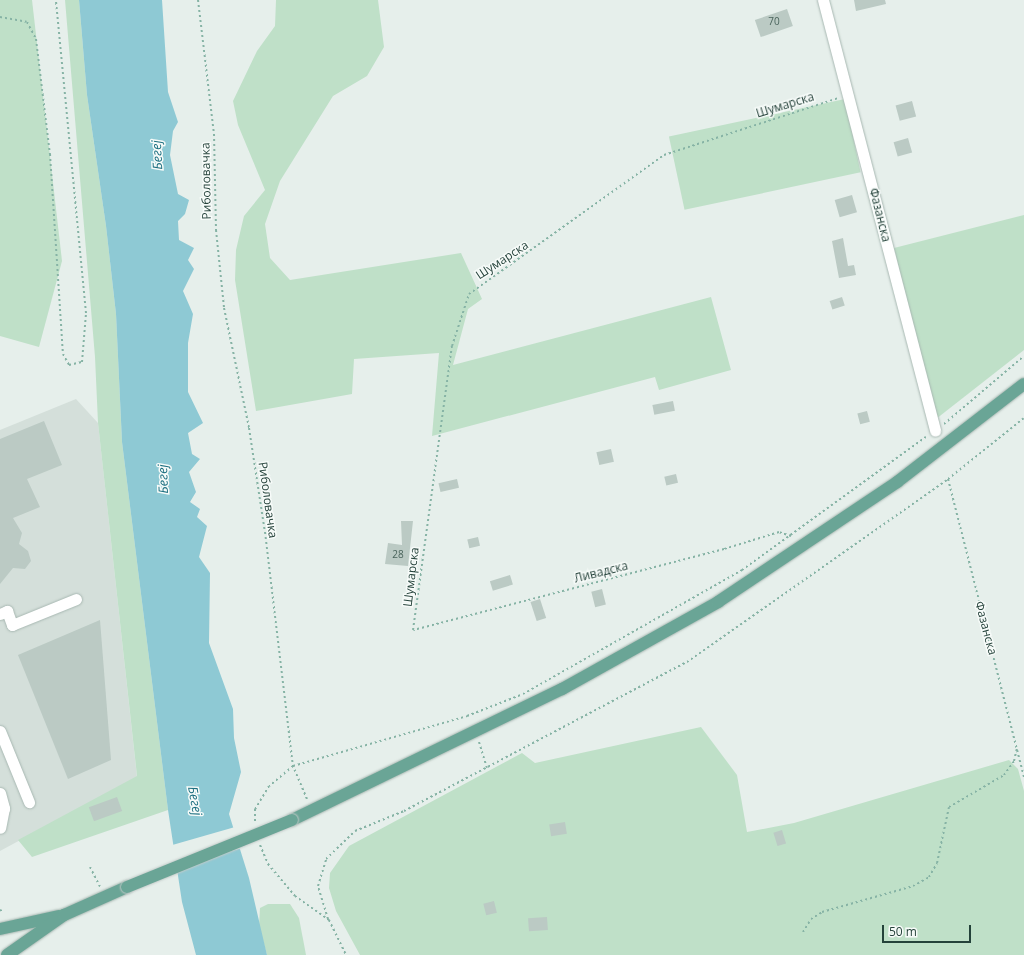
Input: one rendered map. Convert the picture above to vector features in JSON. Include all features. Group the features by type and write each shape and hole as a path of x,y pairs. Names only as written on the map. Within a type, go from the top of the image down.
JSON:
{"main road":[{"path":"7,955 64,915 127,887 292,820 562,689 718,602 897,482 1024,384"},
{"path":"0,929 64,915"}],"street":[{"name":"Фазанска","path":"823,0 849,95 935,431"},
{"path":"0,614 7,611 12,625 76,599"},
{"path":"0,731 29,802"},
{"path":"0,793 4,808 0,828"}],"path":[{"path":"0,17 27,22 36,39 50,154 63,354 70,364 82,362 86,313 56,0"},
{"name":"Риболовачка","path":"198,0 214,134 216,230 224,308 248,428 262,517 293,766 312,810"},
{"name":"Шумарска","path":"414,630 452,346 469,294 664,155 849,95"},
{"path":"255,828 255,809 269,786 293,766 467,716 523,694 742,570 935,431 1024,356"},
{"path":"346,955 329,920 318,886 326,859 355,831 404,811 687,662 948,478 1024,418"},
{"name":"Фазанска","path":"948,478 1024,777"},
{"name":"Ливадска","path":"414,630 724,549 779,532 791,536"},
{"path":"475,732 487,768"},
{"path":"803,932 811,919 822,912 914,886 929,876 937,863 949,806 1004,775 1014,761 1017,748"},
{"path":"258,840 268,864 295,896 329,920"},
{"path":"90,867 105,897"},
{"path":"0,910 4,912"}],"shaded area":[{"path":"76,399 98,423 137,777 0,851 0,430"}],"green space":[{"path":"0,0 32,0 62,261 39,347 0,336"},
{"path":"65,0 79,0 87,95 106,226 116,314 122,442 168,810 32,857 18,840 137,776 98,423 95,357"},
{"path":"276,0 378,0 384,47 367,76 333,96 280,181 265,224 270,258 290,280 461,253 482,299 468,309 453,365 711,297 731,370 659,390 655,377 432,436 439,353 354,359 352,394 256,411 235,280 236,250 244,216 265,190 238,125 233,101 257,51 275,26"},
{"path":"845,99 861,172 685,210 669,136"},
{"path":"1024,215 1024,350 936,419 894,248"},
{"path":"701,727 737,775 747,832 794,823 1009,760 1018,769 1024,791 1024,955 360,955 336,911 329,888 330,873 349,846 522,753 535,763"},
{"path":"268,904 290,904 299,918 306,955 267,955 259,926 260,908"}],"water":[{"name":"Бегеј","path":"79,0 162,0 168,92 178,122 173,131 170,155 178,194 189,200 185,214 178,221 179,240 194,248 188,260 194,269 183,291 193,314 188,343 188,392 203,423 188,433 192,454 200,459 189,472 196,492 190,502 200,509 197,517 207,526 199,557 210,573 209,643 233,709 234,738 241,772 229,814 249,878 267,955 196,955 182,902 168,810 122,442 116,314 106,226 87,95"}],"pier":[{"path":"235,827 241,848 177,867 171,845"}],"building":[{"path":"854,0 885,0 886,4 856,11"},
{"path":"787,9 793,26 761,37 755,20"},
{"path":"912,101 916,116 900,121 896,105"},
{"path":"908,138 912,152 898,157 894,142"},
{"path":"852,195 857,212 840,217 835,200"},
{"path":"843,238 848,266 854,265 856,275 839,278 832,241"},
{"path":"842,297 845,306 832,310 830,301"},
{"path":"673,401 675,411 654,415 652,405"},
{"path":"867,411 870,422 860,424 857,414"},
{"path":"44,421 62,465 27,479 40,507 13,518 22,533 19,544 28,551 31,561 25,569 13,568 0,584 0,439"},
{"path":"611,449 614,462 599,465 596,452"},
{"path":"676,474 678,483 666,485 664,477"},
{"path":"457,479 459,488 441,492 438,483"},
{"path":"401,521 413,521 408,566 385,564 388,543 402,545"},
{"path":"478,537 480,546 469,548 467,539"},
{"path":"510,575 513,585 493,591 490,581"},
{"path":"602,589 606,605 595,607 591,592"},
{"path":"540,599 546,618 537,621 530,602"},
{"path":"100,620 111,760 68,779 18,655"},
{"path":"117,797 122,811 94,821 89,807"},
{"path":"565,822 567,834 551,836 549,825"},
{"path":"782,830 786,843 777,846 773,833"},
{"path":"494,901 497,913 486,915 483,904"},
{"path":"547,917 548,930 529,931 528,918"}]}
